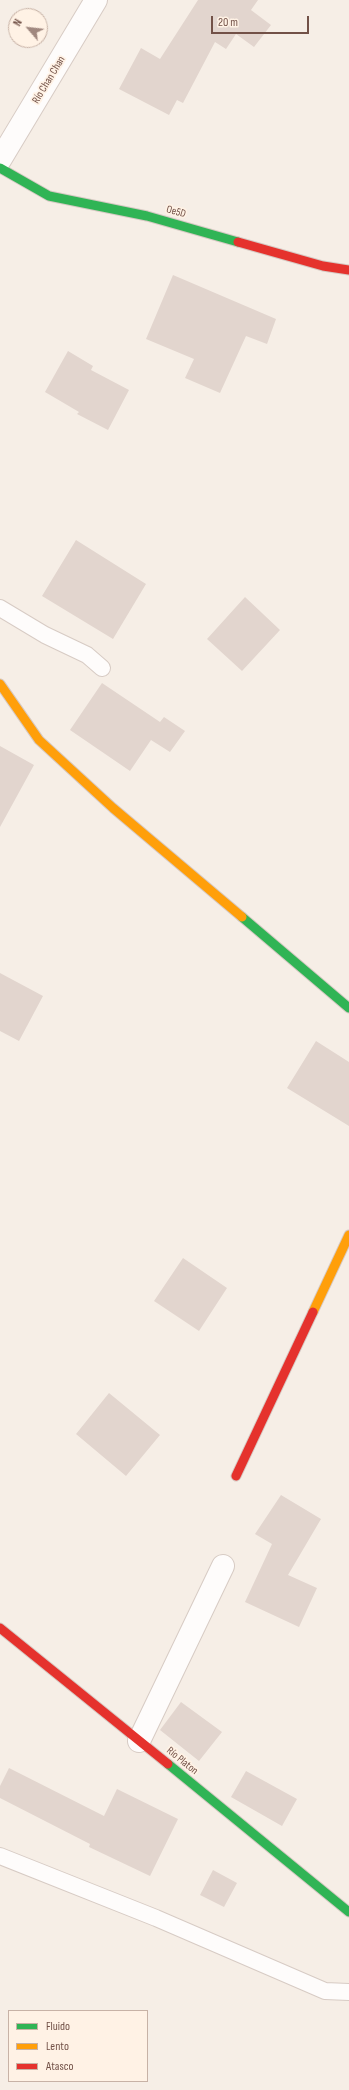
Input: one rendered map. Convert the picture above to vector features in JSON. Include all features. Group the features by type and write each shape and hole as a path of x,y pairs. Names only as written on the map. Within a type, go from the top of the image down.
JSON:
{"street":[{"name":"Río Chan Chan","path":"0,160 96,0"},
{"name":"Oe5D","path":"0,168 49,196 147,216 324,266 349,270"},
{"path":"0,684 39,740 113,808 349,1008"},
{"path":"236,1476 349,1235"},
{"path":"139,1741 223,1566"},
{"name":"Río Platon","path":"0,1628 349,1912"}],"lane":[{"path":"0,608 45,635 87,655 102,668"},
{"path":"0,1856 156,1918 325,1991 349,1992"}],"building":[{"path":"198,0 258,0 251,10 271,25 254,47 236,34 226,49 215,42 183,103 177,100 169,115 119,89 141,48 160,59"},
{"path":"173,275 276,319 267,344 246,336 220,393 185,378 194,359 146,339"},
{"path":"68,351 93,366 91,370 129,390 108,430 77,414 79,412 45,392"},
{"path":"76,540 146,584 113,639 42,596"},
{"path":"245,597 280,630 242,671 207,639"},
{"path":"102,683 160,722 164,717 185,731 170,752 151,740 130,771 70,730"},
{"path":"0,746 34,765 0,827"},
{"path":"0,973 43,996 19,1041 0,1031"},
{"path":"316,1041 349,1062 349,1126 287,1088"},
{"path":"183,1258 227,1288 199,1331 154,1301"},
{"path":"109,1393 160,1435 126,1476 76,1434"},
{"path":"281,1495 321,1519 288,1575 317,1588 299,1627 245,1602 272,1544 255,1534"},
{"path":"181,1702 222,1732 199,1761 160,1730"},
{"path":"9,1768 104,1816 117,1789 178,1819 150,1876 89,1847 90,1844 0,1798 0,1786"},
{"path":"246,1771 297,1799 282,1826 231,1797"},
{"path":"213,1870 237,1883 224,1907 200,1895"}],"traffic: fast":[{"path":"0,168 49,196 147,216 238,242"},
{"path":"242,917 349,1008"},
{"path":"168,1764 349,1912"}],"traffic: slow":[{"path":"0,684 39,740 113,808 242,917"},
{"path":"313,1312 349,1235"}],"traffic: jam":[{"path":"238,242 323,266 349,270"},
{"path":"236,1476 313,1312"},
{"path":"0,1628 168,1764"}]}
